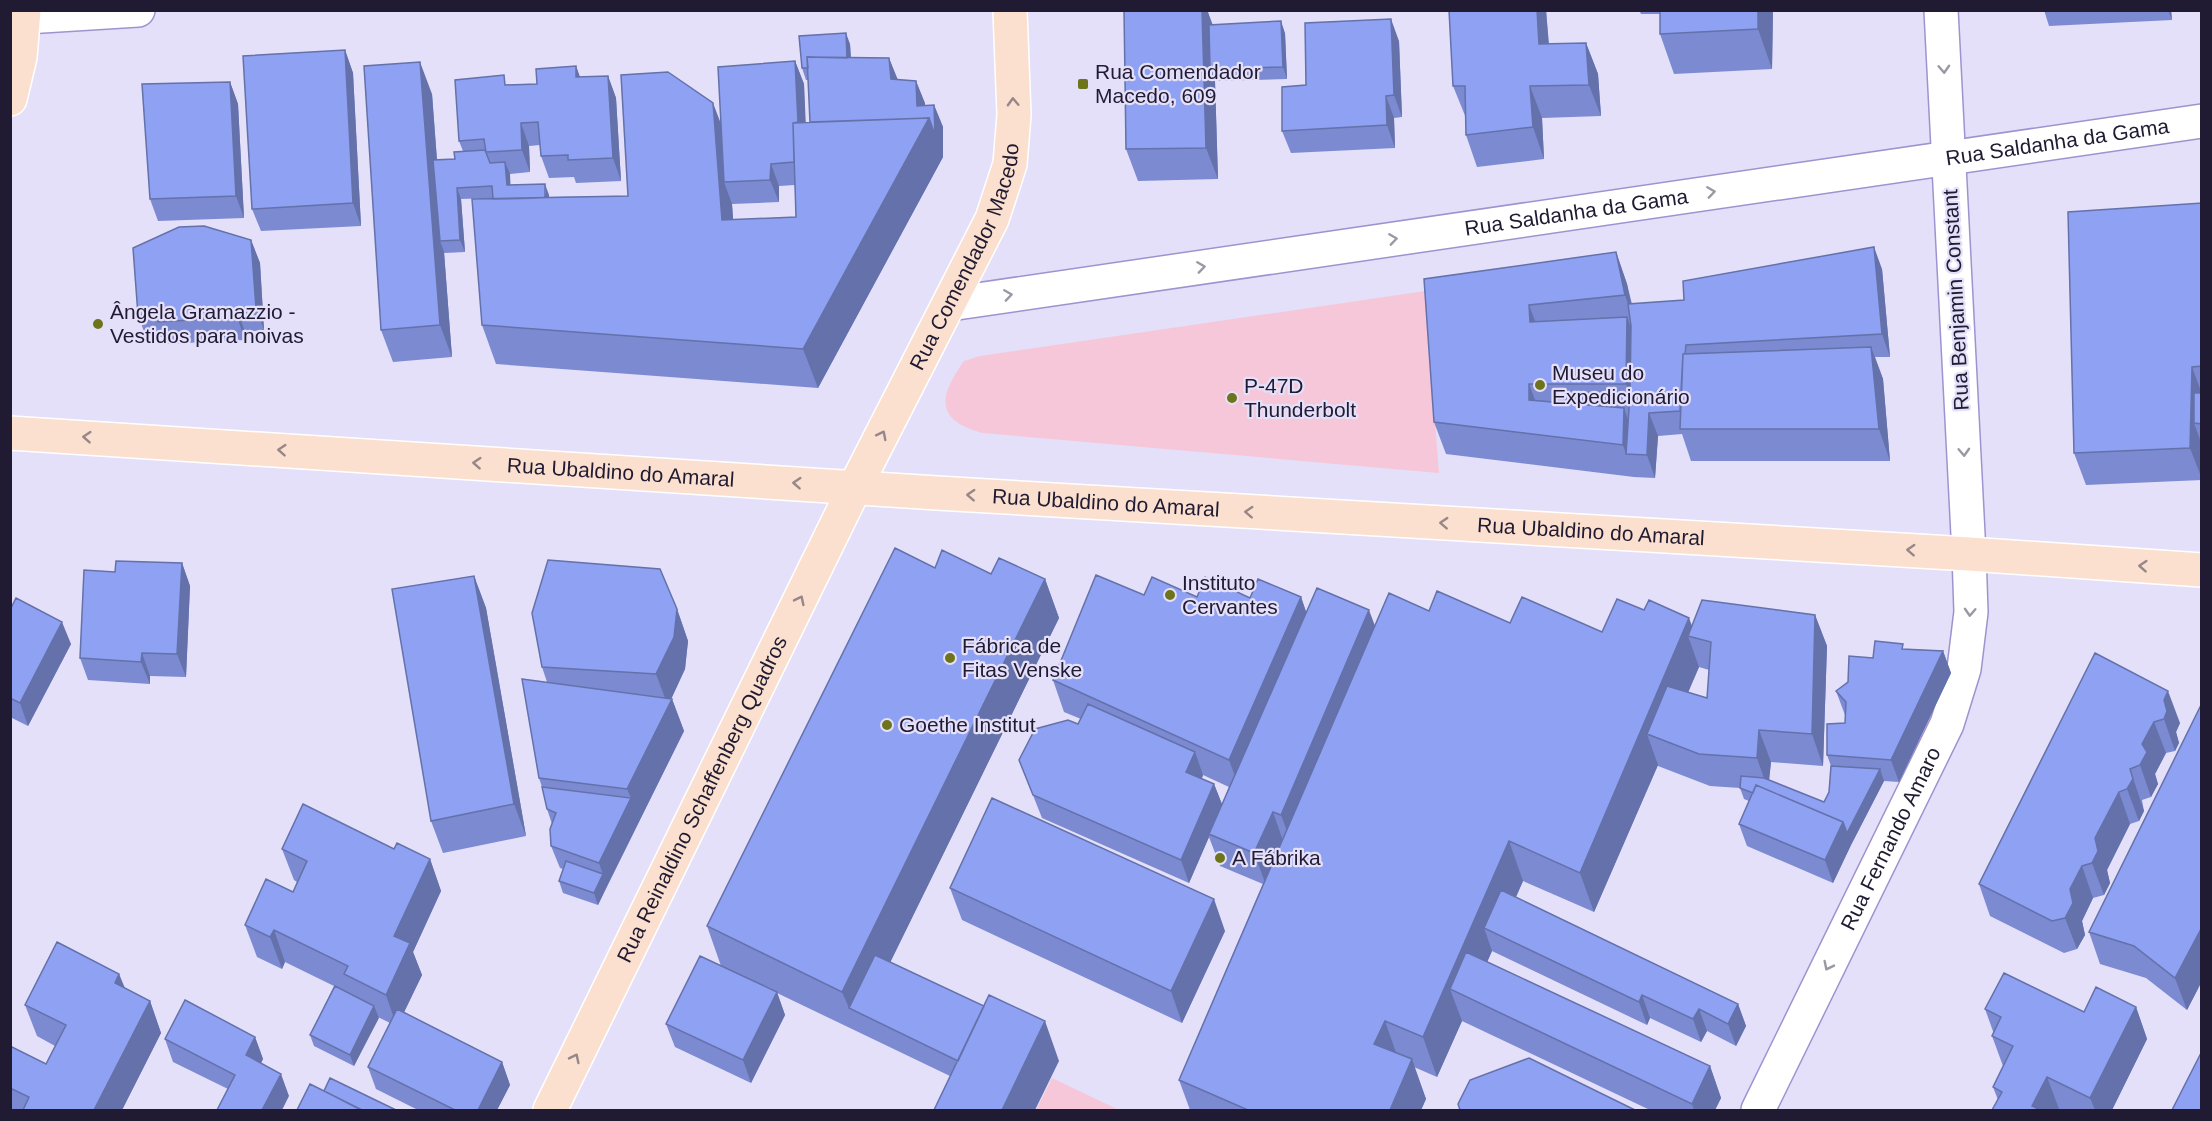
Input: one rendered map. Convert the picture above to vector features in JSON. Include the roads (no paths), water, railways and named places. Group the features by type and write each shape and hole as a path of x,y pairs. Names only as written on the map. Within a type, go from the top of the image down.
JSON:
{"main road":[{"name":"Rua Comendador Macedo","path":"855,487 992,219 1010,164 1014,115 1010,10"},
{"path":"10,99 20,57 20,15"},
{"name":"Rua Ubaldino do Amaral","path":"10,432 2202,570"},
{"name":"Rua Reinaldino Schaffenberg Quadros","path":"550,1110 855,487"}],"street":[{"path":"20,15 138,10"},
{"name":"Rua Benjamin Constant","path":"1941,10 1969,554"},
{"name":"Rua Saldanha da Gama","path":"950,304 2202,121"},
{"name":"Rua Fernando Amaro","path":"1758,1110 1947,724 1964,669 1971,612 1969,554"}],"place":[{"name":"Rua Comendador Macedo, 609","path":"1083,84"},
{"name":"Ângela Gramazzio - Vestidos para noivas","path":"98,324"},
{"name":"Museu do Expedicionário","path":"1540,385"},
{"name":"P-47D Thunderbolt","path":"1232,398"},
{"name":"Instituto Cervantes","path":"1170,595"},
{"name":"Fábrica de Fitas Venske","path":"950,658"},
{"name":"Goethe Institut","path":"887,725"},
{"name":"A Fábrika","path":"1220,858"}]}
